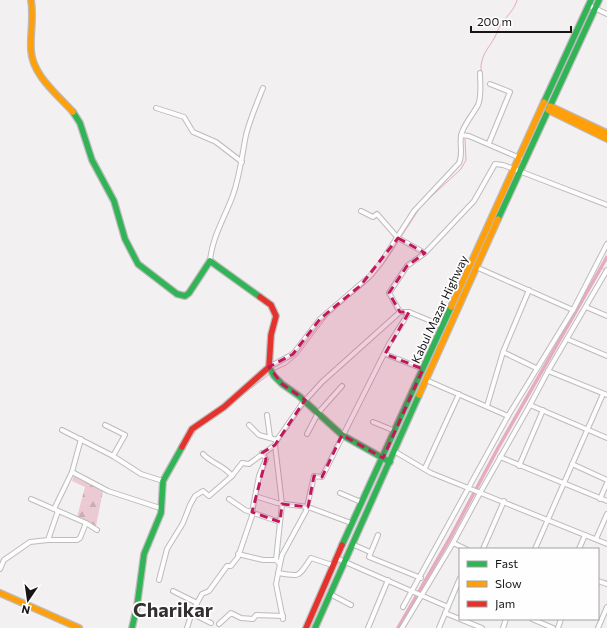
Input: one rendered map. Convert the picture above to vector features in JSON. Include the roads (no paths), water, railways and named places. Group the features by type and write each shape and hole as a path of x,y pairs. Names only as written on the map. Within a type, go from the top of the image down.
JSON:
{"main road":[{"path":"31,0 33,10 31,50 33,64 41,76 74,113 80,123 92,160 114,201 121,222 124,239 138,264 177,294 185,296 189,293 210,261 270,305 276,316 270,342 272,371 342,435 390,462"},
{"name":"Kabul Mazar Highway","path":"315,628 343,561 390,462 476,266 521,172 599,0"},
{"name":"Kabul Mazar Highway","path":"306,628 351,523 383,458 520,157 564,53 589,3"},
{"path":"549,108 607,133"},
{"path":"549,108 607,139"},
{"path":"132,628 137,606 143,560 161,512 160,508 163,482 192,429 272,371"},
{"path":"0,594 79,628"}],"street":[{"path":"589,3 607,14"},
{"path":"272,371 293,354 320,319 361,286 399,239 414,211 459,163 462,157 461,135 472,111 478,105 481,90 480,73"},
{"path":"488,143 510,92 490,84"},
{"path":"210,261 211,250 233,194 242,162 247,134 263,88"},
{"path":"156,108 184,117 193,132 216,142 242,162"},
{"path":"461,135 469,136 488,143 526,160"},
{"path":"400,312 389,293 407,266 425,253 474,201 495,164 514,169 607,205"},
{"path":"361,211 373,216 377,214 399,239 425,253"},
{"path":"403,607 417,594 453,544 508,416 536,368 573,310 607,244"},
{"path":"476,266 573,310"},
{"path":"402,628 417,594 420,578 475,490 500,458 606,271"},
{"path":"487,406 503,352 529,290"},
{"path":"586,307 607,316"},
{"path":"276,560 282,504 275,445 304,401 322,382 400,312 409,312 443,326"},
{"path":"219,624 231,613 241,618 253,619 256,615 283,617 276,584 278,573 282,555 308,507 314,476 322,477 389,344 409,312"},
{"path":"567,339 607,356"},
{"path":"503,352 536,368"},
{"path":"385,354 423,369"},
{"path":"536,548 563,483 605,394 548,371"},
{"path":"426,380 508,416"},
{"path":"307,434 318,413 342,386"},
{"path":"425,468 459,394"},
{"path":"530,405 607,438"},
{"path":"519,466 543,410"},
{"path":"267,415 270,437"},
{"path":"373,422 395,431"},
{"path":"105,425 125,435 113,456"},
{"path":"249,426 259,435 277,440"},
{"path":"62,430 113,456 141,474 163,482"},
{"path":"48,540 56,510 72,472 82,439"},
{"path":"159,580 167,549 183,523 195,496 203,491 209,496 232,476 242,463 249,464 262,453 275,445"},
{"path":"394,451 425,468 431,473 504,500 607,544"},
{"path":"187,628 192,612 202,594 209,591 226,566 231,566 238,557 252,513 255,496 266,460 262,453"},
{"path":"203,454 209,461 223,468 232,476"},
{"path":"500,458 607,501"},
{"path":"572,464 607,481 600,498"},
{"path":"72,472 108,491 160,508"},
{"path":"340,493 361,502"},
{"path":"255,496 282,504 308,507 351,523"},
{"path":"31,499 86,523 97,530"},
{"path":"229,499 245,510 280,522"},
{"path":"483,548 504,500"},
{"path":"596,539 607,514"},
{"path":"0,569 2,560 32,541 77,540 80,538 86,523"},
{"path":"378,534 369,555 371,558 420,578"},
{"path":"579,548 585,535"},
{"path":"351,544 370,552"},
{"path":"453,544 463,548"},
{"path":"238,554 263,560 276,560 280,564"},
{"path":"278,573 297,576 311,558 332,565"},
{"path":"336,558 448,607"},
{"path":"368,628 388,580"},
{"path":"439,628 458,589"},
{"path":"173,591 197,603"},
{"path":"329,594 351,605"},
{"path":"598,628 607,607"},
{"path":"192,612 192,614 211,623"},
{"path":"445,614 459,618"},
{"path":"534,620 545,626 553,628"},
{"path":"467,621 482,628"}],"waterway":[{"path":"481,71 485,53 501,25 515,6 517,0"},
{"path":"482,82 482,95"},
{"path":"401,237 421,206 461,169 466,160 465,139"},
{"path":"345,300 362,287 376,273 399,240"},
{"path":"398,628 450,538 498,448 607,257"},
{"path":"601,268 606,270"},
{"path":"273,371 286,365 297,356 329,314"},
{"path":"237,399 271,373"},
{"path":"188,442 197,429 224,410"}],"district":[{"name":"Charikar","path":"173,609"}]}
